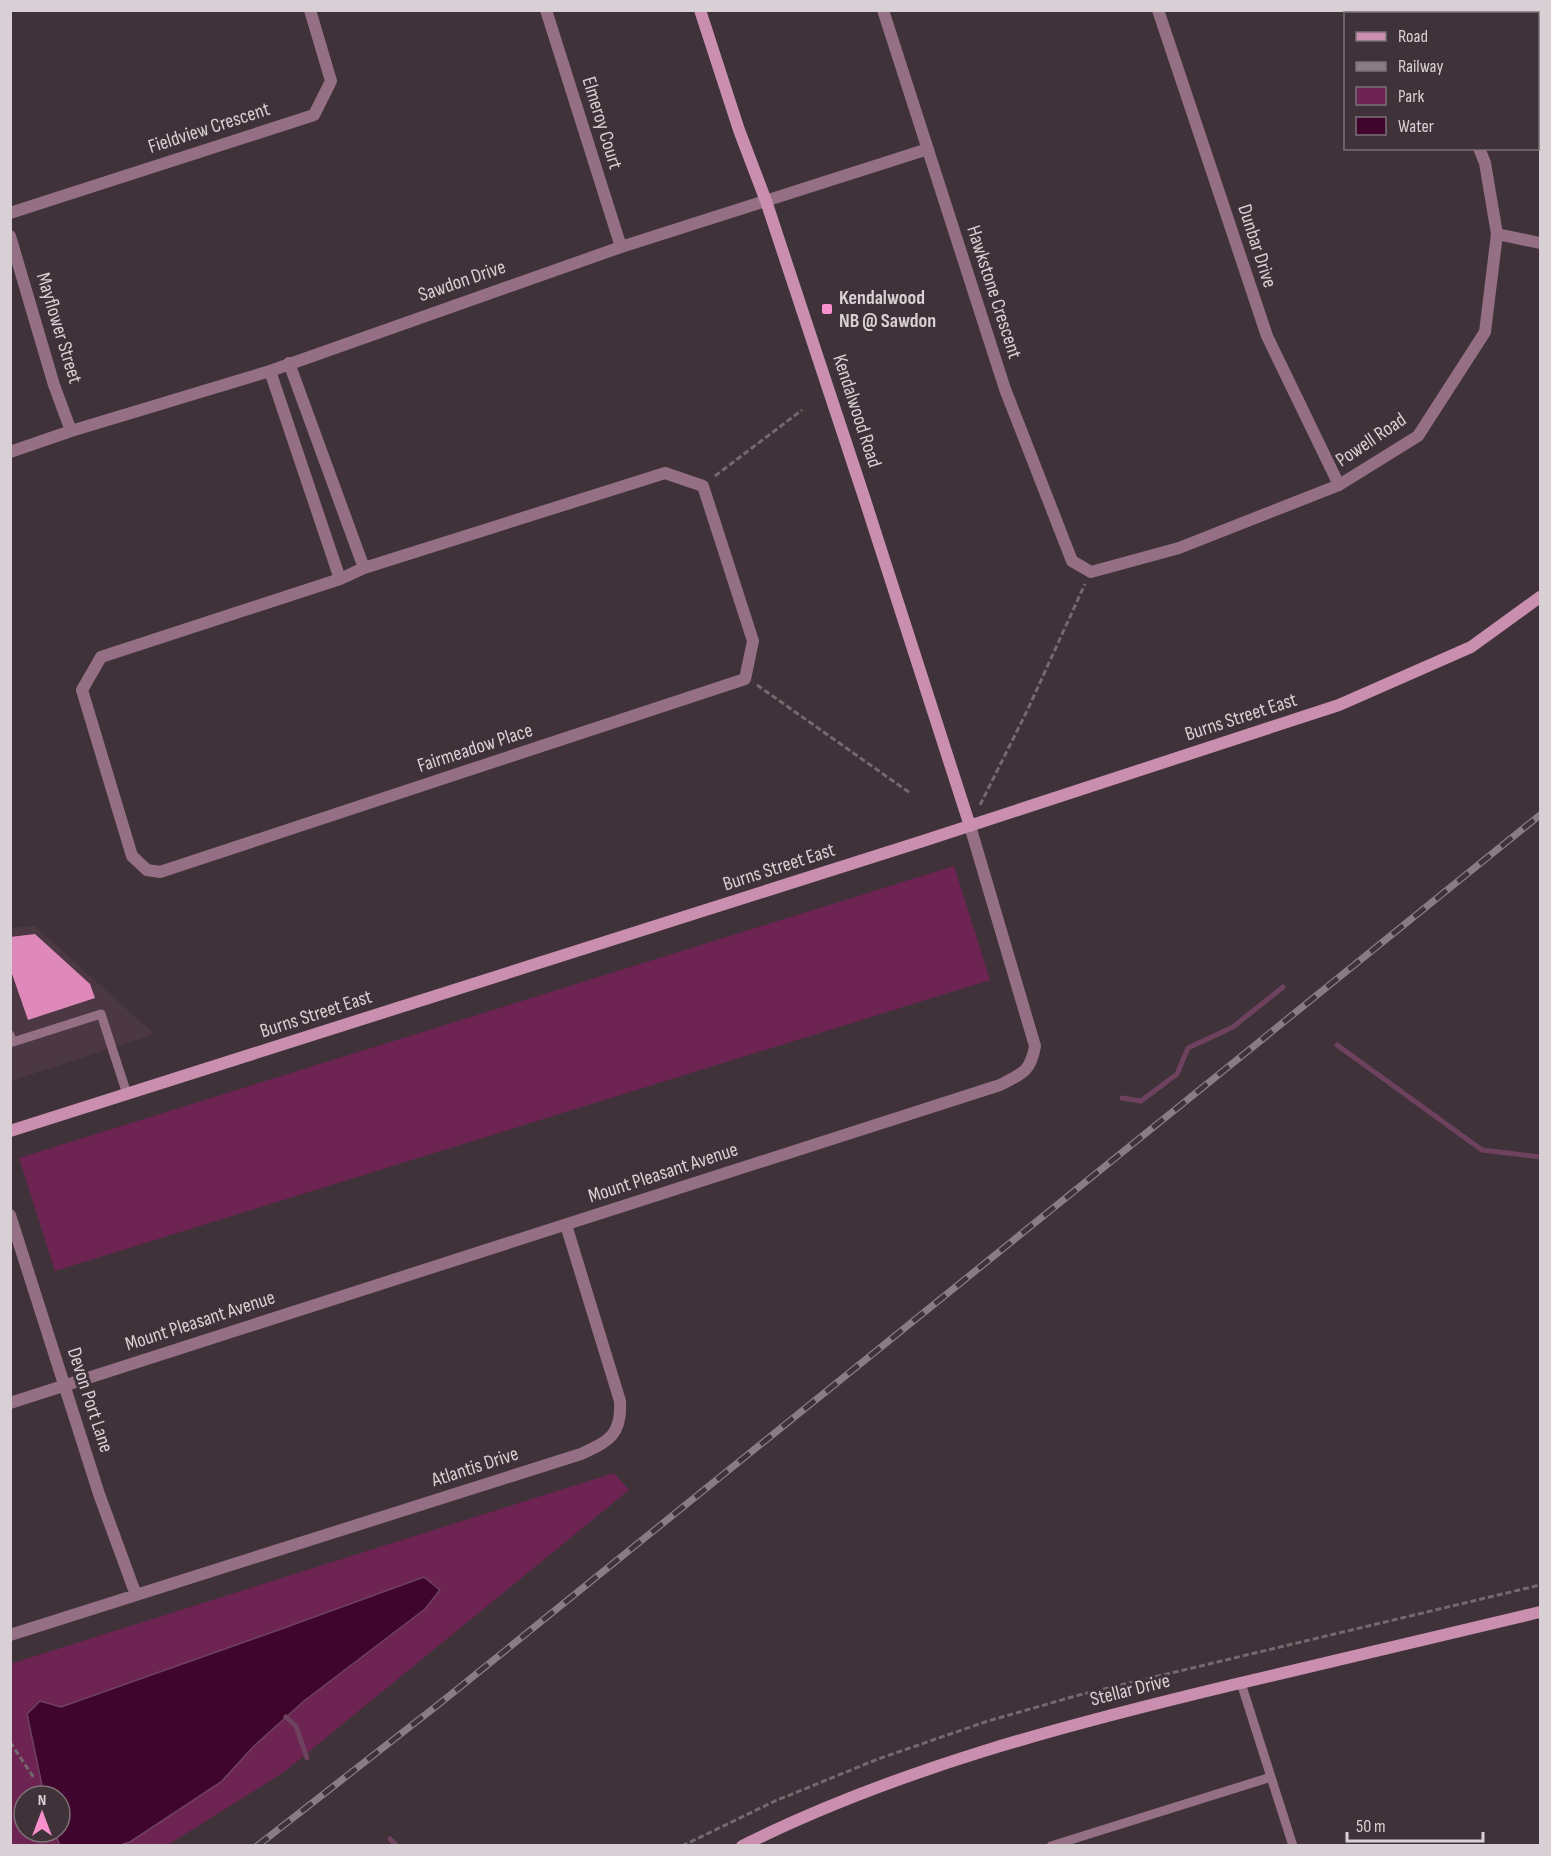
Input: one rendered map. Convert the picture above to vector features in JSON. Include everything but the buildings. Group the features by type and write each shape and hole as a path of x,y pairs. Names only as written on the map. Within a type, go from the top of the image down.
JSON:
{"street":[{"name":"Fieldview Crescent","path":"10,213 314,115 331,81 310,10"},
{"name":"Elmeroy Court","path":"546,10 621,247"},
{"name":"Kendalwood Road","path":"700,10 864,496 970,826"},
{"name":"Hawkstone Crescent","path":"883,10 1005,390 1072,561 1091,572"},
{"name":"Dunbar Drive","path":"1158,10 1267,336 1339,485"},
{"name":"Sawdon Drive","path":"10,452 71,431 270,371 621,247 928,149"},
{"name":"Powell Road","path":"1091,572 1179,548 1339,485 1418,436 1485,332 1497,234 1485,163 1480,150"},
{"path":"1497,234 1540,243"},
{"name":"Mayflower Street","path":"10,236 54,385 71,431"},
{"path":"290,363 364,568"},
{"path":"270,371 340,579"},
{"name":"Fairmeadow Place","path":"703,486 665,473 364,568 340,579 101,657 82,690 132,856 147,870 160,872 745,679"},
{"path":"703,486 753,641 745,679"},
{"name":"Burns Street East","path":"10,1131 970,826 1339,705 1472,647 1540,597"},
{"name":"Mount Pleasant Avenue","path":"10,1402 1000,1085 1026,1070 1030,1065 1035,1046 970,826"},
{"name":"Devon Port Lane","path":"10,1215 99,1494 136,1595"},
{"name":"Atlantis Drive","path":"10,1635 581,1454 602,1444 610,1438 619,1425 620,1401 566,1225"},
{"name":"Stellar Drive","path":"742,1845 833,1805 998,1746 1103,1717 1540,1612"}],"lane":[{"path":"10,1035 13,1042 101,1014 127,1094"},
{"path":"1241,1683 1293,1845"},
{"path":"1051,1845 1271,1777"}],"path":[{"path":"703,486 802,410"},
{"path":"970,826 1027,711 1091,572"},
{"path":"745,679 763,687 910,793"},
{"path":"682,1845 775,1801 878,1759 988,1721 1079,1695 1540,1585"},
{"path":"10,1742 34,1778"}],"shaded area":[{"path":"35,926 154,1034 11,1081 11,928"}],"green space":[{"path":"954,866 990,980 55,1271 19,1158"},
{"path":"614,1473 629,1490 284,1772 168,1845 11,1845 10,1664"}],"water":[{"path":"424,1577 440,1590 425,1609 304,1701 253,1747 221,1782 130,1842 120,1845 60,1845 72,1844 72,1784 42,1784 27,1714 40,1701 61,1707"}],"waterway":[{"path":"1122,1098 1141,1101 1177,1074 1188,1048 1233,1027 1283,987"},
{"path":"1337,1045 1482,1150 1540,1157"},
{"path":"286,1717 296,1726 307,1758"},
{"path":"390,1839 397,1846"}],"railway":[{"path":"257,1846 439,1704 1540,815"}],"place":[{"name":"Kendalwood NB @ Sawdon","path":"827,309"}]}
